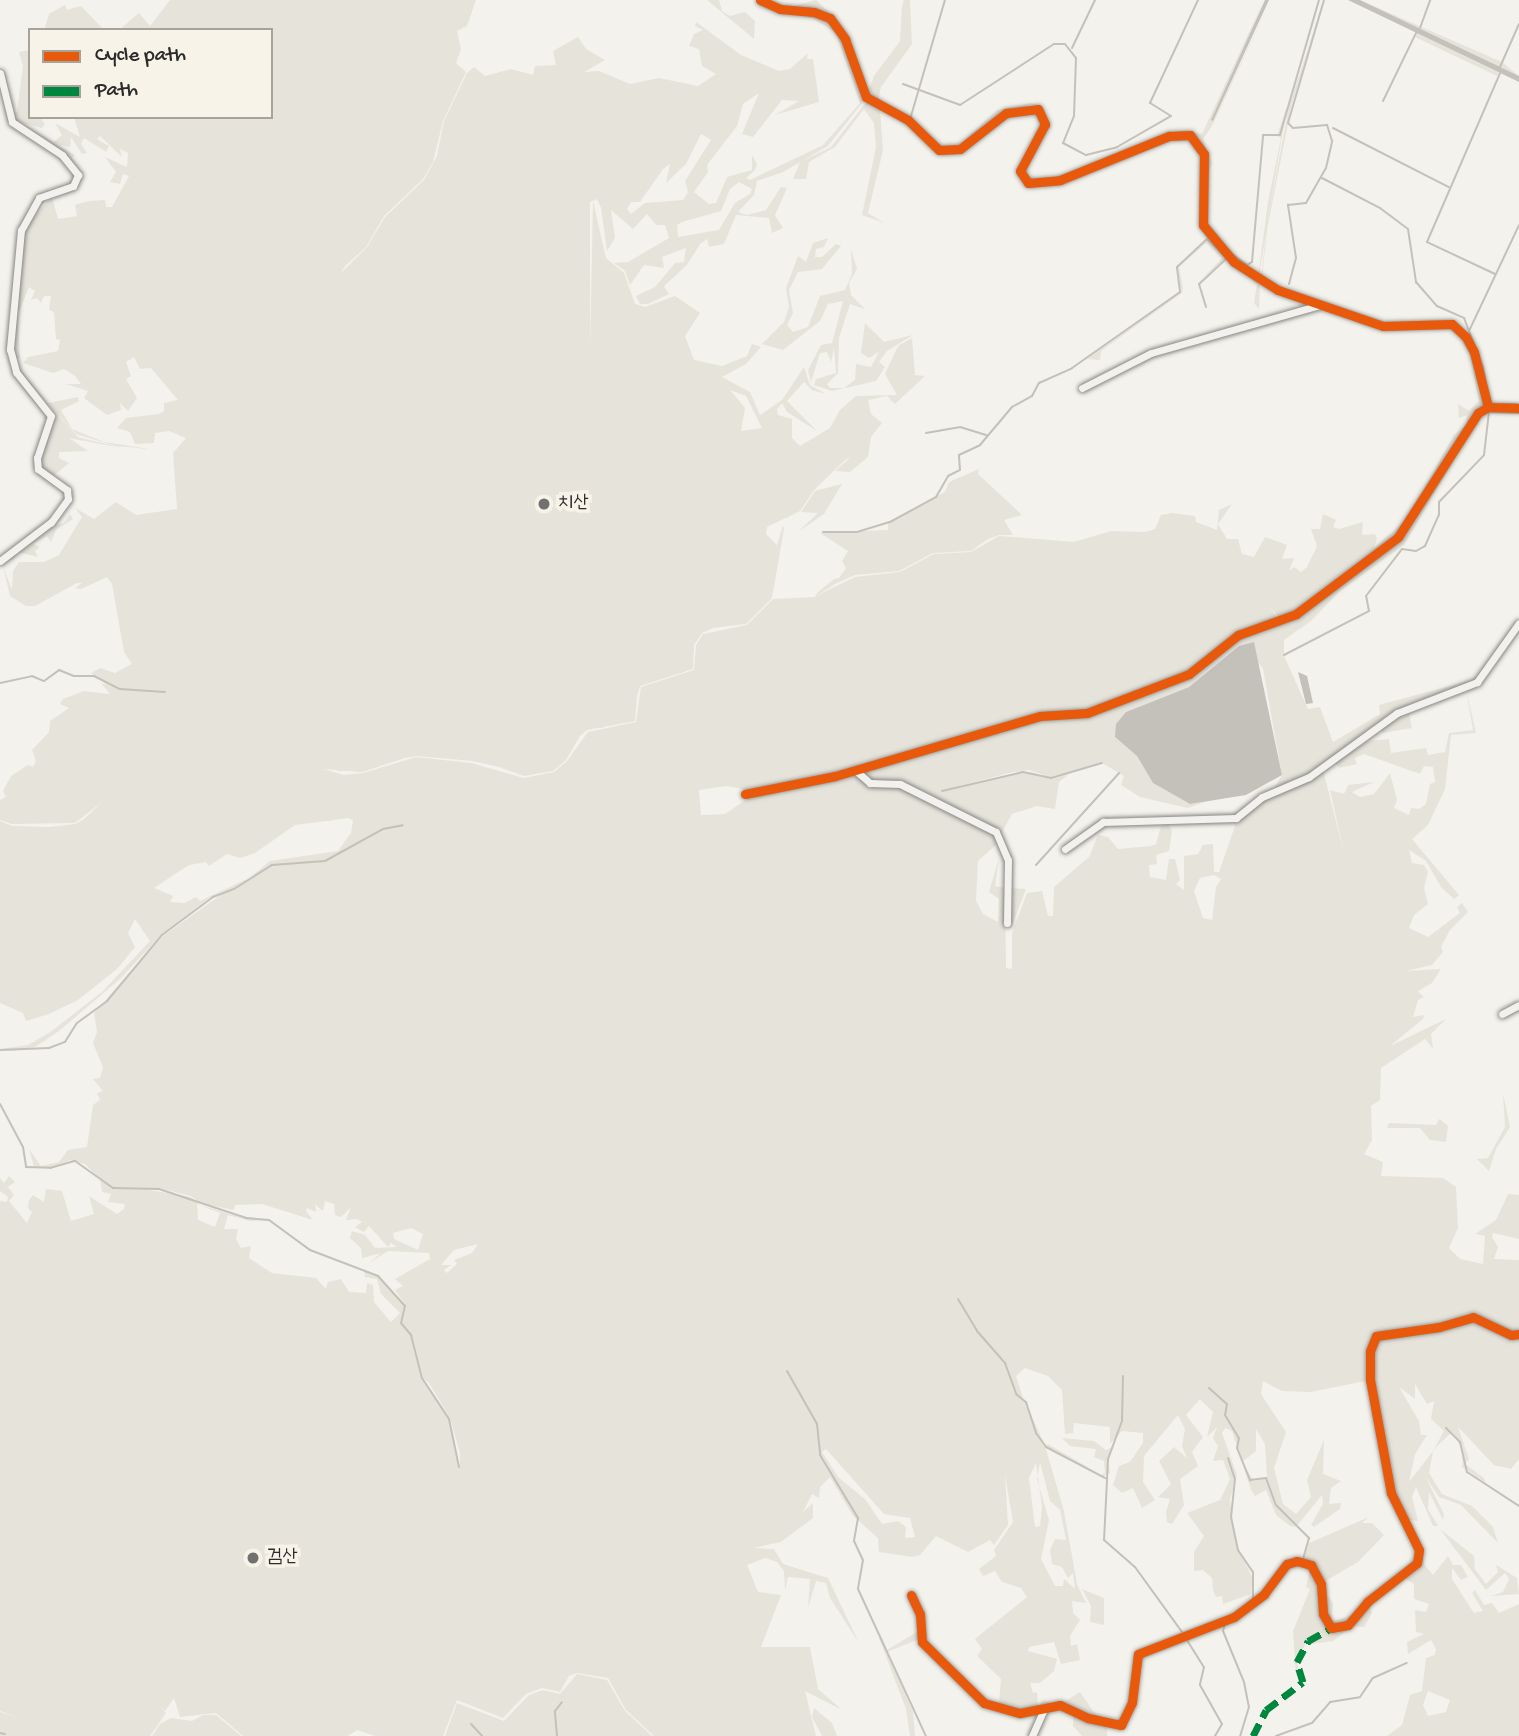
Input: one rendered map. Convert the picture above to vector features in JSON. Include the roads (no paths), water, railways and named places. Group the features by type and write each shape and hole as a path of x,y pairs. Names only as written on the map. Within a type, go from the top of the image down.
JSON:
{"street":[{"path":"760,0 780,9 814,12 830,18 845,39 866,97 908,120 939,150 963,148 1006,113 1026,107 1038,109 1045,124 1020,171 1028,183 1060,180 1170,135 1190,135 1204,155 1202,216 1210,238 1259,281 1320,305 1389,327 1440,322 1457,327 1479,363 1488,407"},
{"path":"0,73 12,122 62,155 78,175 74,186 39,198 21,230 10,349 16,372 51,416 37,458 38,469 64,487 68,499 51,522 14,546 0,561"},
{"path":"1082,388 1151,353 1320,305"},
{"path":"745,794 855,770 1040,716 1087,713 1154,691 1196,670 1238,635 1296,614 1402,534 1478,413 1488,407 1519,408"},
{"path":"1065,849 1103,822 1236,818 1262,797 1309,777 1397,713 1477,682 1519,623"},
{"path":"855,770 870,783 896,783 996,832 1008,860 1007,923"},
{"path":"1502,1014 1519,1004"},
{"path":"911,1595 920,1614 922,1642 979,1699 1012,1712 1060,1704 1088,1718 1124,1723 1132,1702 1138,1654 1234,1617 1264,1594 1282,1569 1293,1562 1307,1562 1318,1577 1327,1625 1348,1625 1377,1593 1415,1566 1419,1555 1391,1493 1384,1439 1370,1380 1373,1339 1384,1333 1439,1327 1473,1317 1511,1335 1519,1334"},
{"path":"1032,1736 1045,1706"}],"waterway":[{"path":"911,116 945,0"},
{"path":"1072,48 1095,0"},
{"path":"903,84 960,105 1054,44 1065,44 1076,58 1074,116 1063,143 1086,155 1117,147 1171,116 1150,103 1198,0"},
{"path":"1232,254 1247,265 1252,262 1263,135 1280,135 1319,0"},
{"path":"1289,284 1296,258 1288,205 1306,203 1326,168 1332,141 1327,125 1293,128 1288,123 1324,0"},
{"path":"1420,28 1430,0"},
{"path":"1500,67 1519,24"},
{"path":"1383,101 1416,33"},
{"path":"1495,274 1427,242 1500,73"},
{"path":"1333,128 1449,187"},
{"path":"1322,178 1380,208 1408,229 1416,282 1437,306 1464,318 1483,367 1488,394"},
{"path":"1469,331 1519,225"},
{"path":"823,532 857,532 890,522 936,497 948,476 960,470 959,455 980,445 1012,407 1032,396 1039,383 1072,368 1180,292 1177,267 1207,239 1227,258 1199,284 1206,307"},
{"path":"1502,404 1517,404"},
{"path":"1284,655 1369,611 1366,596 1402,549 1416,551 1425,546 1439,515 1439,502 1484,455 1489,412 1519,413"},
{"path":"926,433 960,427 987,435"},
{"path":"0,683 32,676 44,681 59,670 74,676 94,676 120,689 165,692"},
{"path":"942,791 1023,772 1051,778 1102,763"},
{"path":"1036,865 1119,773"},
{"path":"0,1050 49,1048 65,1042 77,1023 107,1001 162,935 213,897 234,889 272,865 325,861 383,829 403,825"},
{"path":"0,1104 23,1147 26,1167 50,1168 75,1161 113,1188 159,1189 246,1218 269,1220 310,1250 378,1276 405,1306 401,1323 411,1335 422,1378 449,1419 459,1467"},
{"path":"958,1299 977,1331 1005,1363 1016,1394 1026,1402 1036,1433 1046,1447 1105,1478"},
{"path":"787,1371 817,1424 820,1455 858,1518 854,1541 863,1560 858,1589 926,1736"},
{"path":"1123,1376 1122,1421 1108,1459 1104,1540 1135,1567 1182,1632"},
{"path":"1209,1388 1227,1404 1225,1415 1239,1438 1237,1448 1250,1480 1266,1478 1276,1505 1309,1538 1303,1559"},
{"path":"1446,1428 1460,1442 1467,1472 1519,1506"},
{"path":"1228,1458 1235,1479 1231,1517 1238,1550 1253,1572 1253,1598"},
{"path":"1225,1624 1223,1631 1244,1682 1249,1707 1240,1736"},
{"path":"1185,1637 1204,1667 1200,1685 1222,1724 1215,1736"},
{"path":"1276,1736 1312,1723 1330,1702 1360,1697 1373,1678 1407,1663"},
{"path":"557,1736 555,1711 562,1702"},
{"path":"471,1724 482,1736"},
{"path":"0,1733 5,1734"}],"place":[{"name":"치산","path":"544,504"},
{"name":"검산","path":"253,1558"}]}
